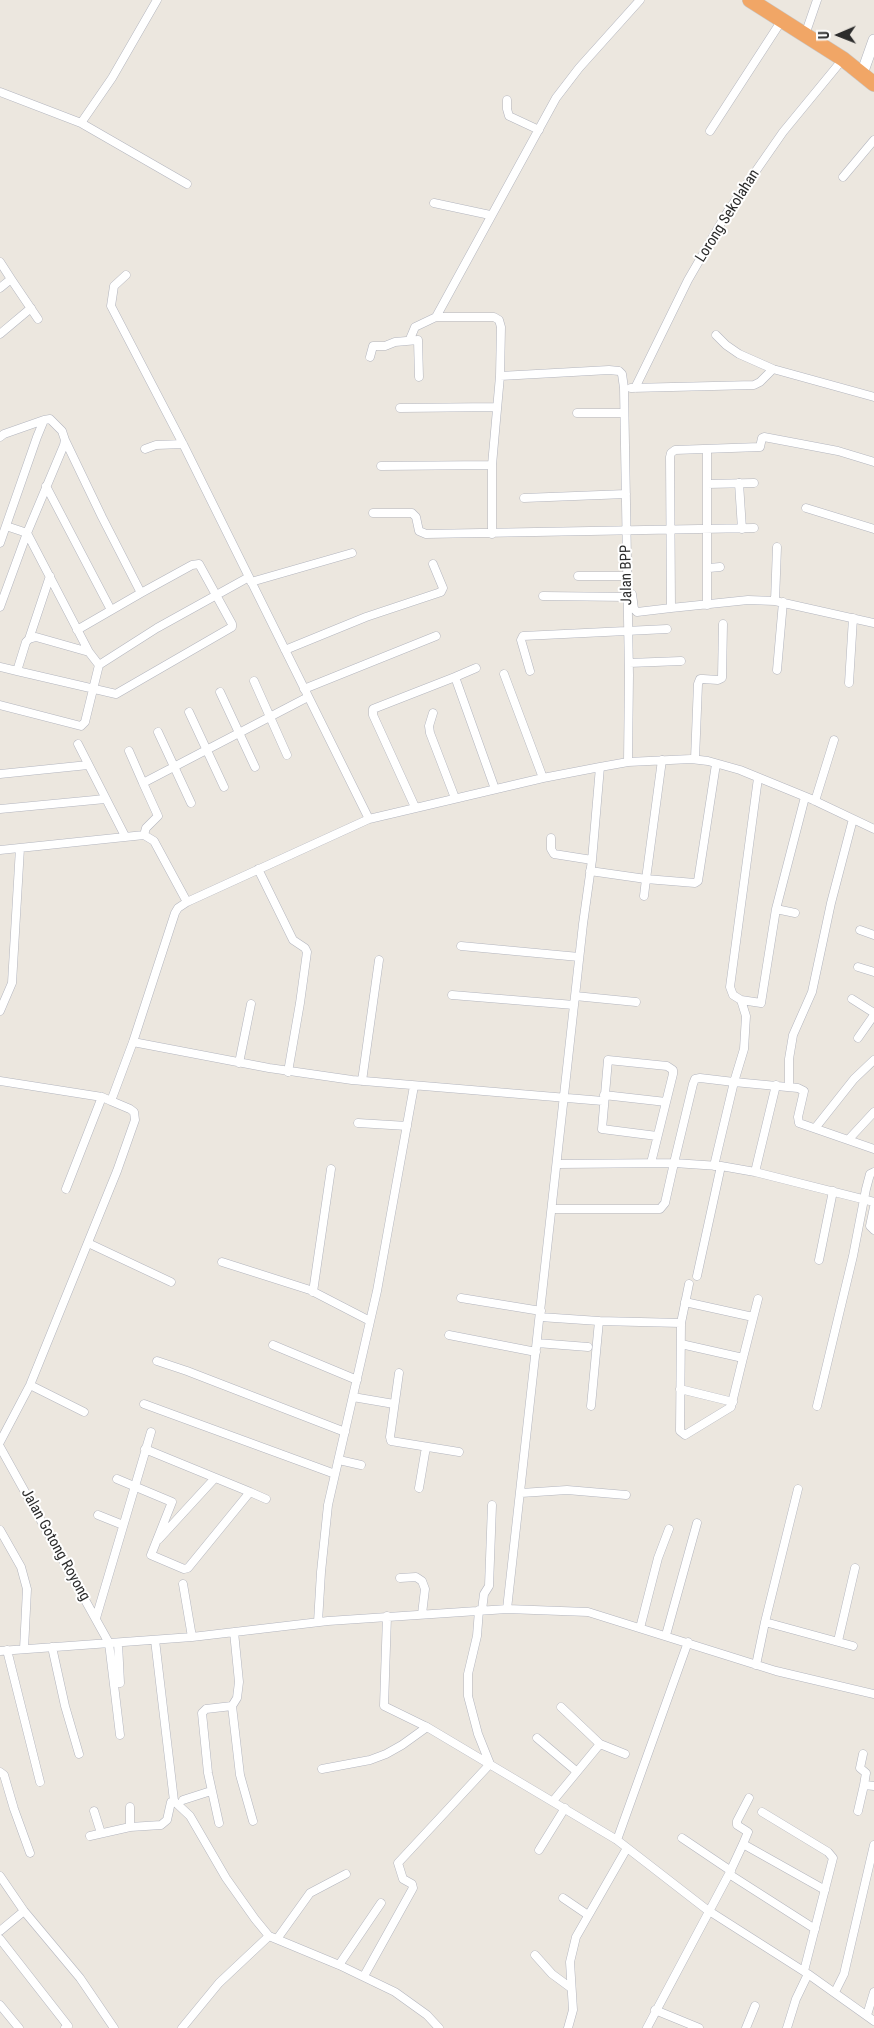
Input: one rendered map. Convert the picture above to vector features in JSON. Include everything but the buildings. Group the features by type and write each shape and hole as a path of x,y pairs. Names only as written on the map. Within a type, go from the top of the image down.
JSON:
{"highway":[{"path":"750,0 843,59 874,84"}],"main road":[{"path":"862,74 874,40"}],"street":[{"path":"81,123 112,78 157,0"},
{"path":"436,317 490,215 556,98 640,0"},
{"path":"805,34 817,0"},
{"path":"710,131 782,20"},
{"name":"Lorong Sekolahan","path":"635,388 688,280 728,211 783,132 843,59"},
{"path":"0,92 57,112 81,123 187,184"},
{"path":"507,100 506,109 509,116 539,130"},
{"path":"844,177 874,140"},
{"path":"434,203 490,215"},
{"path":"0,262 38,319"},
{"path":"126,275 114,286 112,306 183,444 368,818"},
{"path":"0,288 11,279"},
{"path":"0,334 31,308"},
{"path":"410,339 415,327 436,317 494,317 499,320 501,327 500,376 492,465 492,534"},
{"path":"716,335 739,354 773,369 874,397"},
{"path":"370,356 372,346 385,346 410,339 418,341 419,377"},
{"path":"500,376 616,370 622,374 624,388 754,385 760,382 773,369"},
{"name":"Jalan BPP","path":"624,388 629,663 628,762"},
{"path":"400,408 497,407"},
{"path":"577,413 624,413"},
{"path":"0,437 19,428 44,420 50,419 57,424 141,593"},
{"path":"0,543 30,454 44,420"},
{"path":"671,608 671,453 675,450 760,448 762,438 764,437 838,451 874,462"},
{"path":"0,607 27,533 65,440"},
{"path":"145,449 156,445 183,444"},
{"path":"707,449 709,568 707,605"},
{"path":"381,466 492,465"},
{"path":"739,483 742,529"},
{"path":"707,484 754,483"},
{"path":"46,486 111,610"},
{"path":"524,498 626,494"},
{"path":"806,508 874,529"},
{"path":"373,512 412,513 416,517 419,531 426,534 754,528"},
{"path":"6,526 27,533 88,652 98,665"},
{"path":"777,547 779,601 777,670"},
{"path":"0,705 81,726 85,722 98,665 157,628 216,595 250,580 352,553"},
{"path":"0,666 111,694 119,693 231,628 232,624 197,564 141,593 77,630"},
{"path":"285,650 366,617 442,591 441,582 433,564"},
{"path":"709,568 720,567"},
{"path":"17,671 50,576"},
{"path":"578,576 627,580 631,586 635,611 748,600 779,601 874,623"},
{"path":"542,596 628,597"},
{"path":"849,683 853,618"},
{"path":"695,759 698,684 703,679 718,680 722,678 723,624"},
{"path":"530,671 521,640 523,636 667,629"},
{"path":"304,689 436,636"},
{"path":"29,639 36,637 88,652"},
{"path":"629,663 681,660"},
{"path":"415,808 373,715 373,709 476,668"},
{"path":"504,674 543,778"},
{"path":"455,677 494,789"},
{"path":"254,681 287,755"},
{"path":"220,692 255,767"},
{"path":"143,783 308,697"},
{"path":"189,712 224,787"},
{"path":"433,713 429,729 455,798"},
{"path":"158,732 192,803"},
{"path":"816,801 834,740"},
{"path":"78,744 125,836"},
{"path":"129,751 158,816 146,828 144,835"},
{"path":"111,1100 133,1042 174,913 178,908 187,902 368,818 600,767 628,762 695,759 740,770 816,801 874,829"},
{"path":"644,896 662,760"},
{"path":"590,871 646,879 697,882 716,764"},
{"path":"0,774 88,765"},
{"path":"507,1609 574,1001 592,860 600,767"},
{"path":"758,778 730,987 734,995 741,1000 761,1003 776,909 805,797"},
{"path":"0,809 105,799"},
{"path":"788,1086 789,1059 793,1035 812,992 831,902 852,819"},
{"path":"0,850 144,835 154,841 187,902"},
{"path":"551,838 551,849 554,854 592,860"},
{"path":"0,1011 12,983 20,848"},
{"path":"258,869 293,940 305,948 307,952 288,1072"},
{"path":"776,909 795,913"},
{"path":"860,930 874,935"},
{"path":"461,946 579,957"},
{"path":"362,1081 379,960"},
{"path":"858,966 874,972"},
{"path":"452,995 636,1002"},
{"path":"852,999 874,1014 858,1038"},
{"path":"697,1276 734,1082 744,1049 746,1016 741,1000"},
{"path":"238,1063 251,1004"},
{"path":"133,1042 288,1072 362,1081 564,1097 666,1102"},
{"path":"651,1164 673,1070 670,1067 609,1059 606,1063 602,1129 657,1136"},
{"path":"816,1127 854,1079 874,1060"},
{"path":"552,1208 660,1209 665,1203 694,1080 700,1078 798,1088 804,1091 798,1121 874,1149"},
{"path":"0,1081 102,1097 130,1109 134,1112 135,1120 117,1171 30,1385 0,1442"},
{"path":"755,1172 776,1085"},
{"path":"318,1622 327,1514 370,1321 414,1086"},
{"path":"66,1190 102,1097"},
{"path":"848,1138 874,1112"},
{"path":"358,1123 407,1126"},
{"path":"556,1164 674,1163 718,1166 755,1172 874,1202"},
{"path":"313,1292 332,1169"},
{"path":"818,1406 854,1256 864,1198 870,1174 874,1172"},
{"path":"819,1260 834,1191"},
{"path":"874,1207 870,1226 874,1230"},
{"path":"88,1243 171,1282"},
{"path":"222,1262 313,1292 370,1321"},
{"path":"689,1284 681,1323 680,1431 683,1434 729,1408 733,1402 758,1299"},
{"path":"461,1298 540,1314 599,1321 681,1323"},
{"path":"685,1302 753,1317"},
{"path":"591,1406 599,1321"},
{"path":"449,1335 536,1352"},
{"path":"537,1343 588,1347"},
{"path":"681,1344 744,1358"},
{"path":"273,1346 357,1380"},
{"path":"157,1361 345,1432"},
{"path":"399,1373 391,1441 460,1452"},
{"path":"30,1385 84,1412"},
{"path":"680,1389 733,1402"},
{"path":"353,1397 394,1404"},
{"path":"144,1404 336,1474"},
{"path":"96,1618 150,1432"},
{"path":"419,1488 426,1446"},
{"name":"Jalan Gotong Royong","path":"0,1447 109,1643"},
{"path":"145,1449 266,1499"},
{"path":"338,1460 361,1464"},
{"path":"154,1544 215,1478"},
{"path":"116,1479 135,1485 187,1508"},
{"path":"756,1665 798,1489"},
{"path":"521,1493 567,1490 626,1495"},
{"path":"172,1502 151,1552 152,1556 181,1568 188,1568 250,1492"},
{"path":"490,1764 477,1731 468,1696 468,1674 484,1594 489,1586 492,1505"},
{"path":"98,1515 123,1525"},
{"path":"666,1635 696,1523"},
{"path":"0,1530 21,1567 27,1588 24,1649"},
{"path":"640,1628 658,1558 669,1530"},
{"path":"0,1547 9,1546"},
{"path":"838,1641 855,1568"},
{"path":"400,1578 416,1577 422,1582 425,1589 422,1614"},
{"path":"183,1584 192,1637"},
{"path":"40,1782 4,1650 192,1637 387,1616 507,1609 588,1612 666,1635 756,1665 810,1680 874,1694"},
{"path":"387,1616 384,1706 427,1727 617,1840 709,1911 806,1972 874,2020"},
{"path":"765,1622 853,1646"},
{"path":"234,1632 239,1682 237,1698 232,1706 240,1775 253,1822"},
{"path":"156,1640 174,1801 190,1816 226,1878 242,1901 273,1937 364,1976 395,1992 427,2015 439,2028"},
{"path":"617,1840 688,1642"},
{"path":"109,1643 120,1735"},
{"path":"118,1643 120,1683"},
{"path":"52,1647 78,1754"},
{"path":"219,1823 211,1791 202,1713 206,1709 232,1706"},
{"path":"561,1707 600,1744 625,1754"},
{"path":"322,1769 370,1760 386,1754 402,1746 427,1727"},
{"path":"537,1738 576,1771"},
{"path":"553,1801 600,1744"},
{"path":"858,1811 866,1773 860,1768 862,1754"},
{"path":"364,1976 413,1888 412,1884 403,1879 398,1863 490,1764"},
{"path":"0,1772 4,1775 30,1852"},
{"path":"864,1785 874,1786"},
{"path":"183,1800 211,1791"},
{"path":"647,2028 743,1844 748,1832 737,1825 737,1820 750,1798"},
{"path":"90,1836 130,1827 163,1824 167,1820 171,1802 174,1801"},
{"path":"130,1807 130,1827"},
{"path":"539,1850 565,1808"},
{"path":"94,1811 101,1833"},
{"path":"762,1812 830,1854 833,1861 806,1972 787,2028"},
{"path":"682,1838 815,1929"},
{"path":"743,1844 825,1890"},
{"path":"835,1992 844,1974 874,1845"},
{"path":"568,2028 573,2010 570,1962 576,1937 627,1848"},
{"path":"182,2028 219,1983 273,1937 310,1893 346,1874"},
{"path":"0,1876 24,1911 80,1978 114,2028"},
{"path":"562,1898 588,1915"},
{"path":"339,1965 381,1903"},
{"path":"0,1931 24,1911"},
{"path":"0,1939 68,2026 65,2028"},
{"path":"536,1955 552,1974 572,1988"},
{"path":"866,2015 874,1992"},
{"path":"746,2028 756,2006"},
{"path":"655,2010 699,2028"},
{"path":"3,2013 19,2028"}]}
